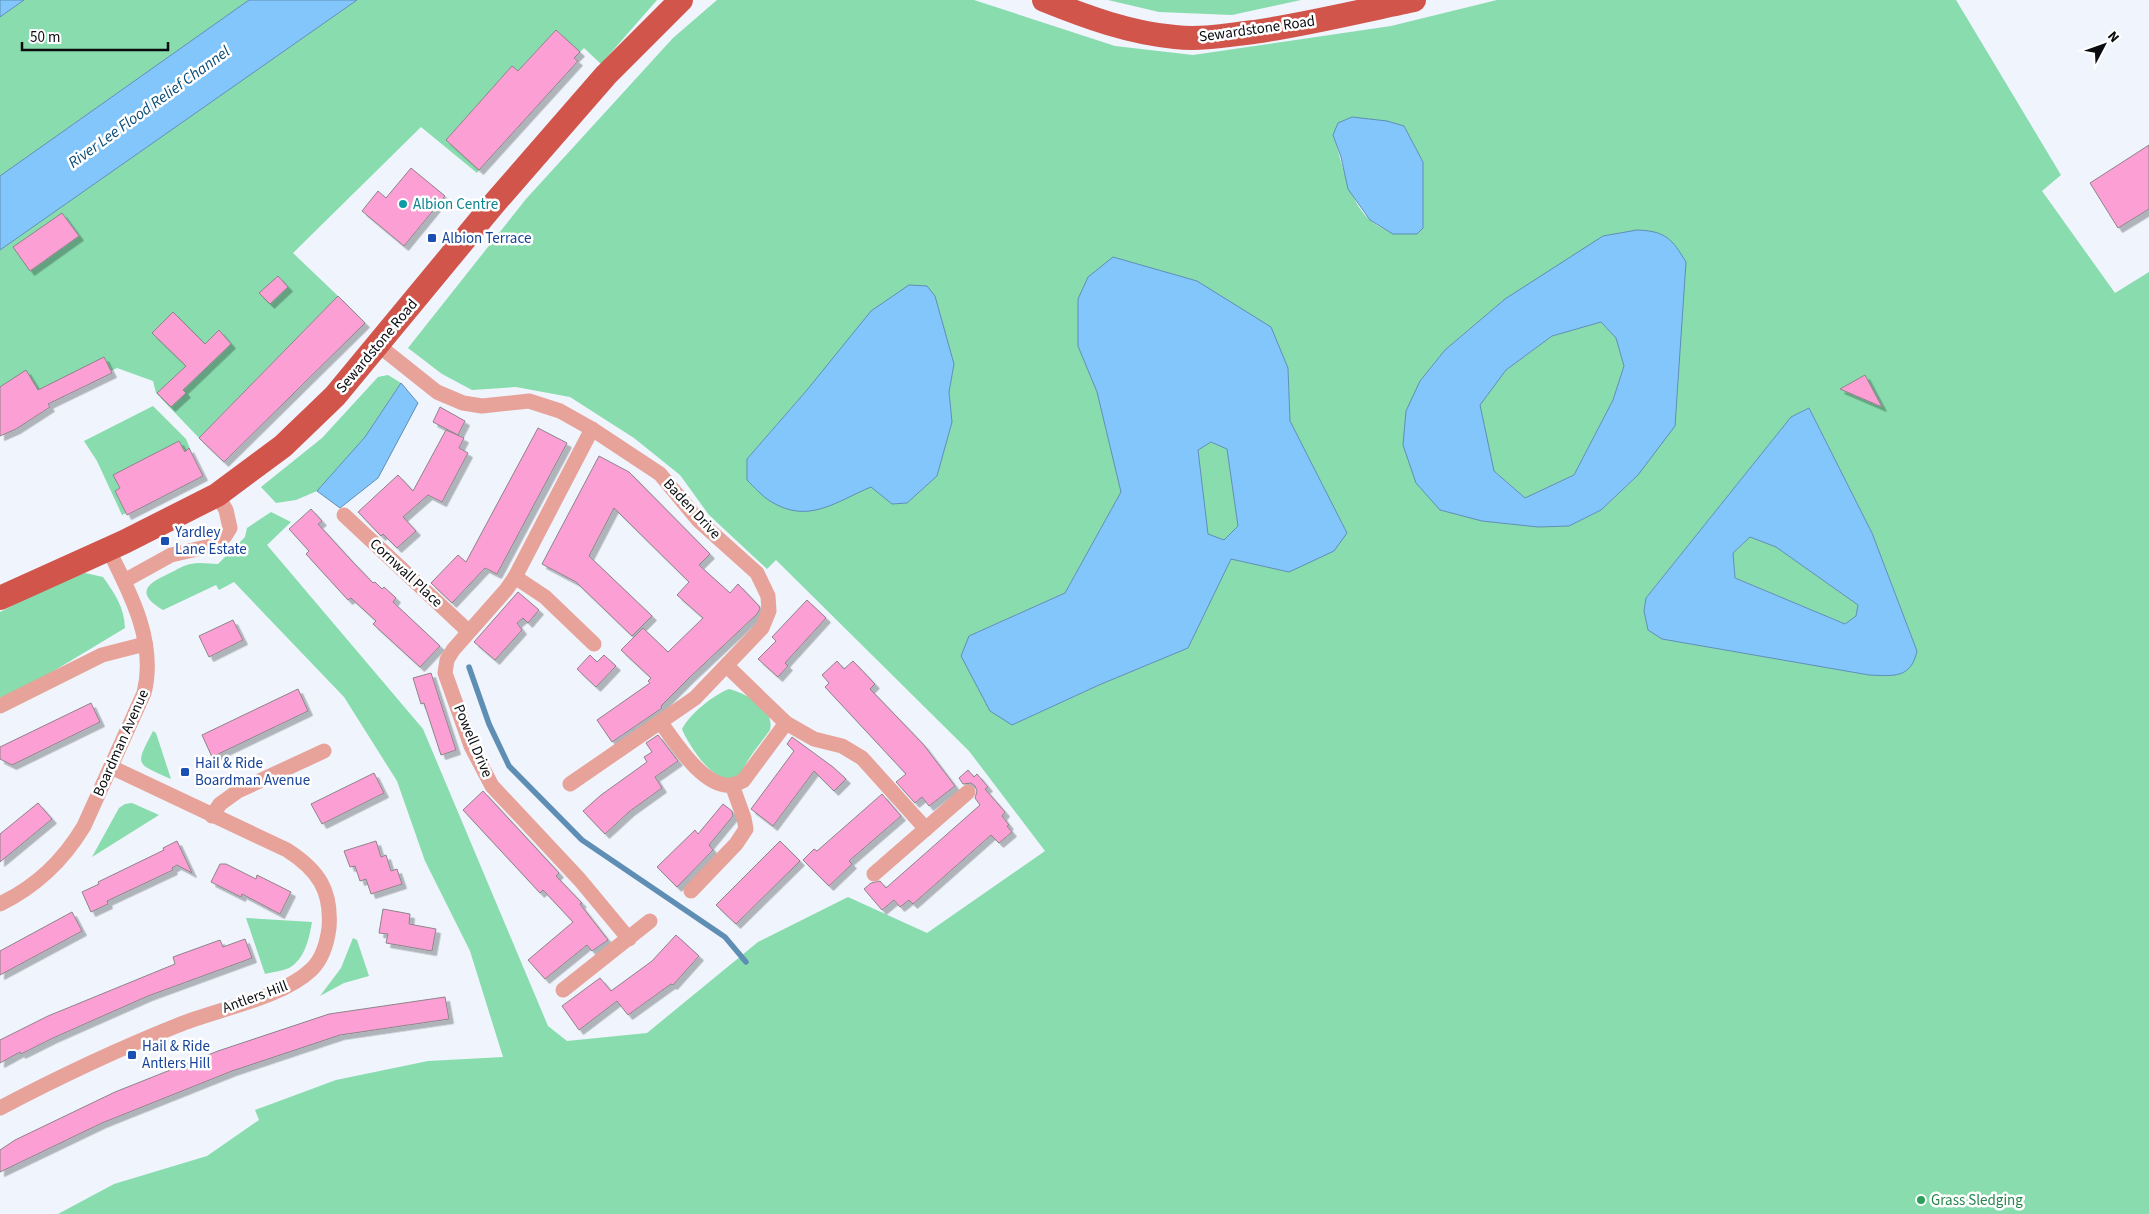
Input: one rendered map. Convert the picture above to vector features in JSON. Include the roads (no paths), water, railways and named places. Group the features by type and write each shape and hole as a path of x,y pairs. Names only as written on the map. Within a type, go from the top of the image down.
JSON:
{"main road":[{"name":"Sewardstone Road","path":"0,598 50,577 217,495 283,446 335,396 492,206 594,90 681,0"},
{"name":"Sewardstone Road","path":"1044,0 1130,29 1176,38 1210,38 1298,25 1414,0"}],"street":[{"name":"Baden Drive","path":"378,345 437,392 463,403 482,406 529,401 560,411 592,429 660,474 699,521 757,573 768,596 768,611 762,628 695,698 570,784"},
{"name":"Powell Drive","path":"592,429 515,577 506,590 468,631 450,655 445,673 471,746 492,786 580,880 629,939"},
{"path":"124,581 171,556 215,545 225,536 230,528 226,510 217,495"},
{"name":"Cornwall Place","path":"344,515 468,631"},
{"name":"Boardman Avenue","path":"0,904 21,894 39,880 72,846 84,826 144,693 148,679 148,660 145,644 137,613 108,549"},
{"path":"515,577 545,597 594,644"},
{"path":"0,706 102,655 145,644"},
{"path":"727,666 786,723 814,739 842,746 862,758 926,829"},
{"path":"661,723 683,754 705,776 722,784 732,785 743,781 786,723"},
{"path":"212,816 220,804 238,791 324,751"},
{"name":"Antlers Hill","path":"0,1108 48,1083 177,1025 297,982 313,968 323,953 328,938 330,903 313,871 287,850 111,768"},
{"path":"691,891 736,844 746,829 732,785"},
{"path":"874,874 968,792"},
{"path":"563,990 650,921"}],"water":[{"path":"0,0 24,0 0,17"},
{"name":"River Lee Flood Relief Channel","path":"249,0 357,0 0,250 0,176"},
{"path":"1352,117 1387,121 1404,126 1423,162 1423,228 1417,234 1393,234 1370,220 1348,189 1341,157 1333,135 1338,123"},
{"path":"1637,230 1662,234 1677,247 1686,262 1675,426 1638,475 1601,510 1569,526 1538,527 1482,521 1440,510 1416,483 1403,445 1406,411 1420,381 1445,350 1505,299 1603,236","holes":["1601,322 1616,338 1624,366 1613,400 1574,475 1525,498 1494,471 1480,405 1506,370 1552,336"]},
{"path":"1113,257 1197,281 1271,327 1288,368 1290,421 1347,533 1334,551 1289,572 1231,559 1188,648 1099,685 1012,725 990,711 961,656 969,636 1065,593 1121,492 1097,392 1078,346 1078,299 1088,277","holes":["1211,442 1227,449 1238,526 1224,540 1208,534 1198,450"]},
{"path":"909,285 927,286 935,296 954,364 949,392 952,422 937,476 907,503 892,504 871,487 821,509 809,511 784,508 770,501 747,480 747,459 807,390 871,311"},
{"path":"401,383 418,403 378,478 340,508 317,491 365,437"},
{"path":"1809,408 1872,533 1917,651 1910,667 1900,674 1886,676 1869,675 1662,639 1648,630 1644,611 1646,598 1791,417","holes":["1750,537 1776,547 1858,605 1856,616 1845,624 1735,578 1733,553"]}],"waterway":[{"path":"469,667 489,724 509,766 582,840 725,937 746,962"}],"place":[{"name":"Albion Centre","path":"403,204"},
{"name":"Albion Terrace","path":"432,238"},
{"name":"Yardley Lane Estate","path":"165,541"},
{"name":"Hail & Ride Boardman Avenue","path":"185,772"},
{"name":"Hail & Ride Antlers Hill","path":"132,1055"},
{"name":"Grass Sledging","path":"1921,1200"}]}
